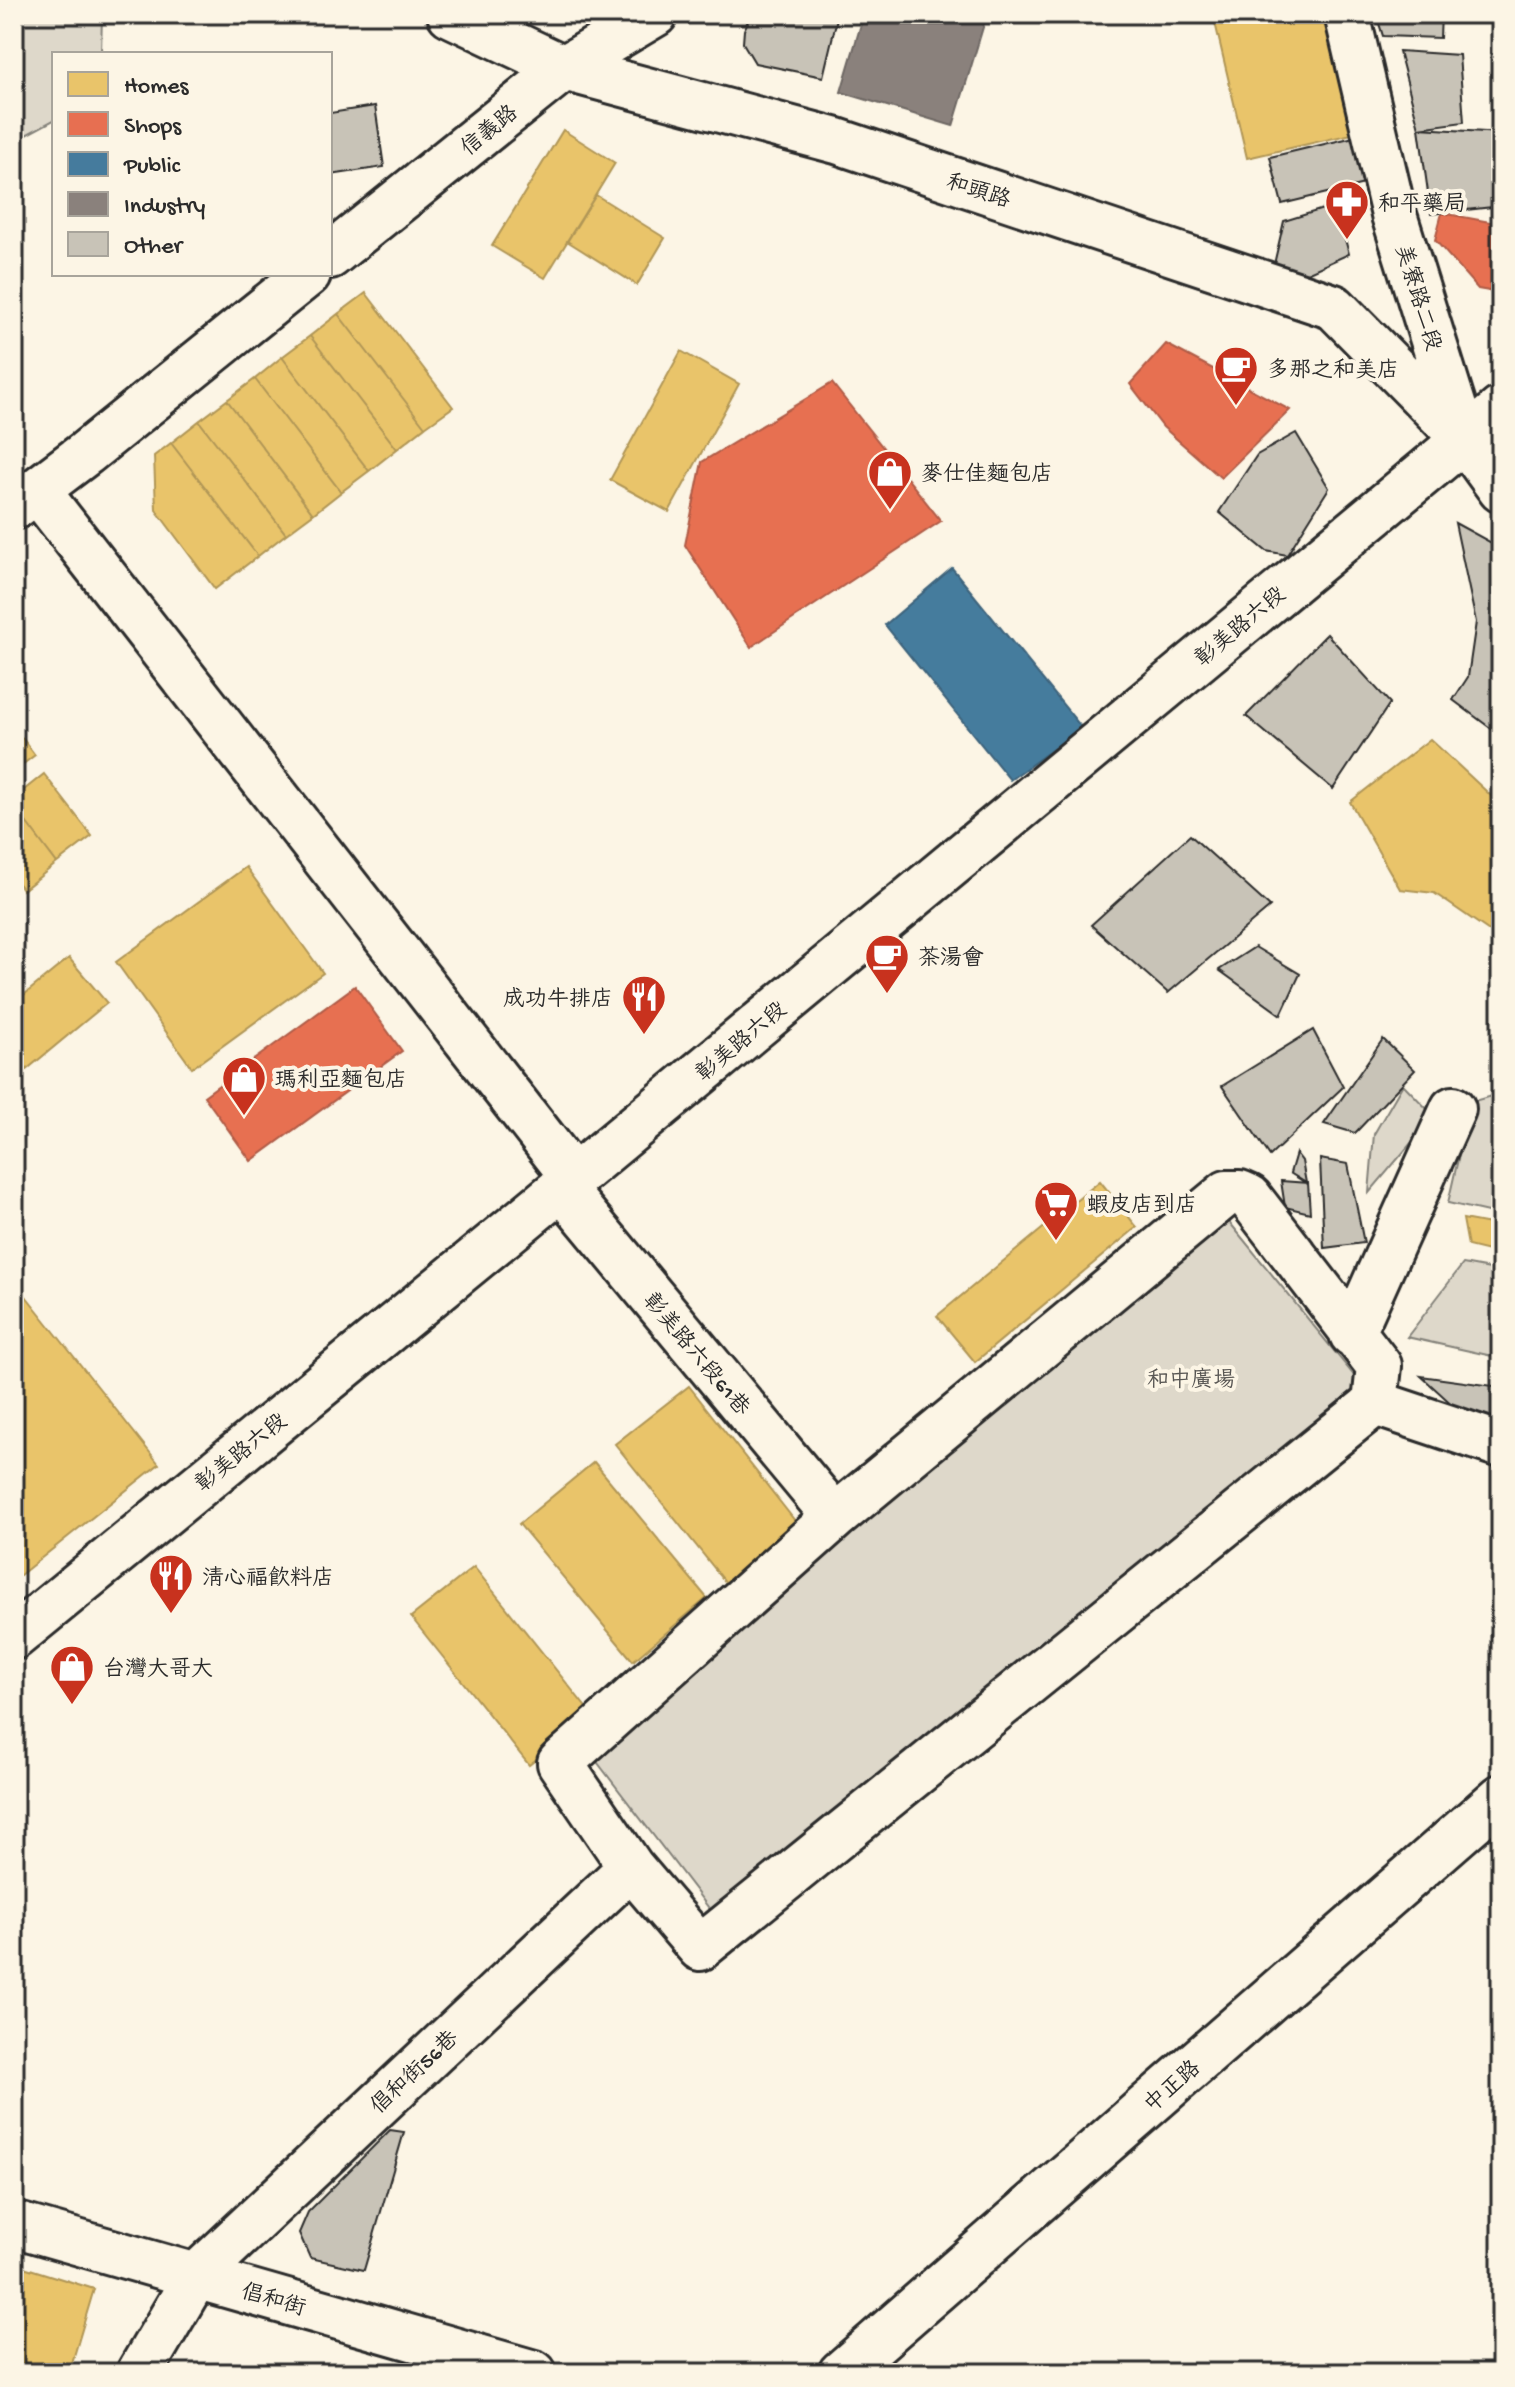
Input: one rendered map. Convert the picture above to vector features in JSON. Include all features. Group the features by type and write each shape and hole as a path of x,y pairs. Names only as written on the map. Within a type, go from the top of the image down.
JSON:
{"street":[{"name":"和頭路","path":"450,14 564,68 837,141 1334,307 1464,439"},
{"name":"信義路","path":"332,254 564,68 655,14"},
{"name":"美寮路二段","path":"1347,14 1394,215 1464,439"},
{"path":"26,499 306,276"},
{"name":"彰美路六段","path":"14,1637 568,1183 1501,409"},
{"path":"1464,439 1501,490"},
{"name":"彰美路六段61巷","path":"26,499 835,1517"},
{"path":"1352,1334 1453,1109"},
{"path":"1227,1193 1249,1197 1379,1366 1375,1403 700,1948 631,1867 560,1763 835,1517 1227,1193"},
{"path":"1375,1403 1501,1445"},
{"name":"中正路","path":"841,2373 1501,1797"},
{"name":"倡和街56巷","path":"139,2373 196,2276 631,1867"},
{"name":"倡和街","path":"14,2224 534,2373"}],"green space":[{"path":"14,14 102,14 101,52 52,52 52,121 22,137 14,181"},
{"path":"1403,1084 1434,1116 1369,1193 1374,1134"},
{"path":"1501,1093 1501,1215 1448,1203 1471,1102"},
{"name":"和中廣場","path":"1217,1207 1361,1384 715,1916 588,1750"},
{"path":"1463,1264 1501,1271 1501,1358 1407,1337"}],"building: Homes":[{"path":"1213,14 1338,14 1365,131 1247,158"},
{"path":"563,130 615,163 545,278 492,246"},
{"path":"596,195 665,238 637,285 567,241"},
{"path":"366,293 453,407 425,427 338,314"},
{"path":"338,314 425,427 397,449 310,336"},
{"path":"310,336 397,449 369,471 282,357"},
{"path":"681,351 739,384 669,512 610,480"},
{"path":"282,357 369,471 341,492 255,379"},
{"path":"255,379 341,492 313,514 227,400"},
{"path":"227,400 313,514 286,534 199,421"},
{"path":"199,421 286,534 258,556 171,443"},
{"path":"171,443 258,556 215,589 156,510 154,456"},
{"path":"14,727 35,755 14,771"},
{"path":"1430,739 1501,805 1501,939 1434,893 1400,889 1350,802"},
{"path":"44,774 92,836 57,863 14,806 14,798"},
{"path":"14,806 57,863 23,890 14,879"},
{"path":"246,867 323,973 192,1068 116,962"},
{"path":"69,958 107,1003 14,1080 14,1003"},
{"path":"1100,1181 1137,1227 975,1362 937,1316"},
{"path":"1463,1219 1501,1226 1501,1254 1468,1246"},
{"path":"18,1286 159,1464 14,1580 14,1289"},
{"path":"689,1386 799,1526 727,1584 615,1444"},
{"path":"594,1462 707,1598 633,1661 519,1524"},
{"path":"474,1567 592,1715 529,1765 411,1617"},
{"path":"14,2264 94,2289 69,2373 14,2373"}],"building: Shops":[{"path":"1442,213 1501,224 1501,293 1478,289 1435,240"},
{"path":"1166,344 1290,410 1221,478 1163,427 1130,384"},
{"path":"832,383 941,521 751,647 685,545 702,462"},
{"path":"355,986 402,1051 251,1161 204,1096"}],"building: Public":[{"path":"952,568 1082,728 1010,780 885,625"}],"building: Industry":[{"path":"864,14 987,14 953,126 841,92"}],"building: Other":[{"path":"751,14 838,14 823,77 755,63 743,43 744,30"},
{"path":"1376,14 1441,14 1440,38 1383,36"},
{"path":"1399,51 1459,55 1464,122 1419,128"},
{"path":"375,106 384,167 332,175 332,113"},
{"path":"1419,128 1501,133 1501,206 1431,214"},
{"path":"1354,137 1364,184 1282,204 1270,157"},
{"path":"1336,205 1349,254 1298,277 1278,273 1275,260 1284,221"},
{"path":"1296,433 1329,488 1287,555 1266,551 1219,512 1257,455"},
{"path":"1455,523 1501,548 1501,736 1453,700 1468,677 1476,622"},
{"path":"1327,634 1390,703 1333,789 1246,716"},
{"path":"1190,835 1270,907 1168,993 1091,925"},
{"path":"1255,947 1300,974 1281,1015 1219,970"},
{"path":"1313,1030 1343,1087 1270,1156 1222,1086"},
{"path":"1383,1039 1415,1070 1355,1133 1324,1124"},
{"path":"1296,1153 1302,1161 1306,1183 1290,1173"},
{"path":"1320,1159 1348,1164 1364,1243 1324,1248"},
{"path":"1281,1181 1308,1183 1310,1213 1285,1207"},
{"path":"1421,1376 1501,1387 1501,1421 1467,1418"},
{"path":"390,2130 404,2132 364,2270 310,2258 299,2233 308,2212"}],"place":[{"name":"和平藥局","path":"1347,241"},
{"name":"多那之和美店","path":"1236,407"},
{"name":"麥仕佳麵包店","path":"890,511"},
{"name":"茶湯會","path":"887,995"},
{"name":"成功牛排店","path":"644,1036"},
{"name":"瑪利亞麵包店","path":"244,1117"},
{"name":"蝦皮店到店","path":"1056,1242"},
{"name":"清心福飲料店","path":"171,1615"},
{"name":"台灣大哥大","path":"72,1706"}]}
